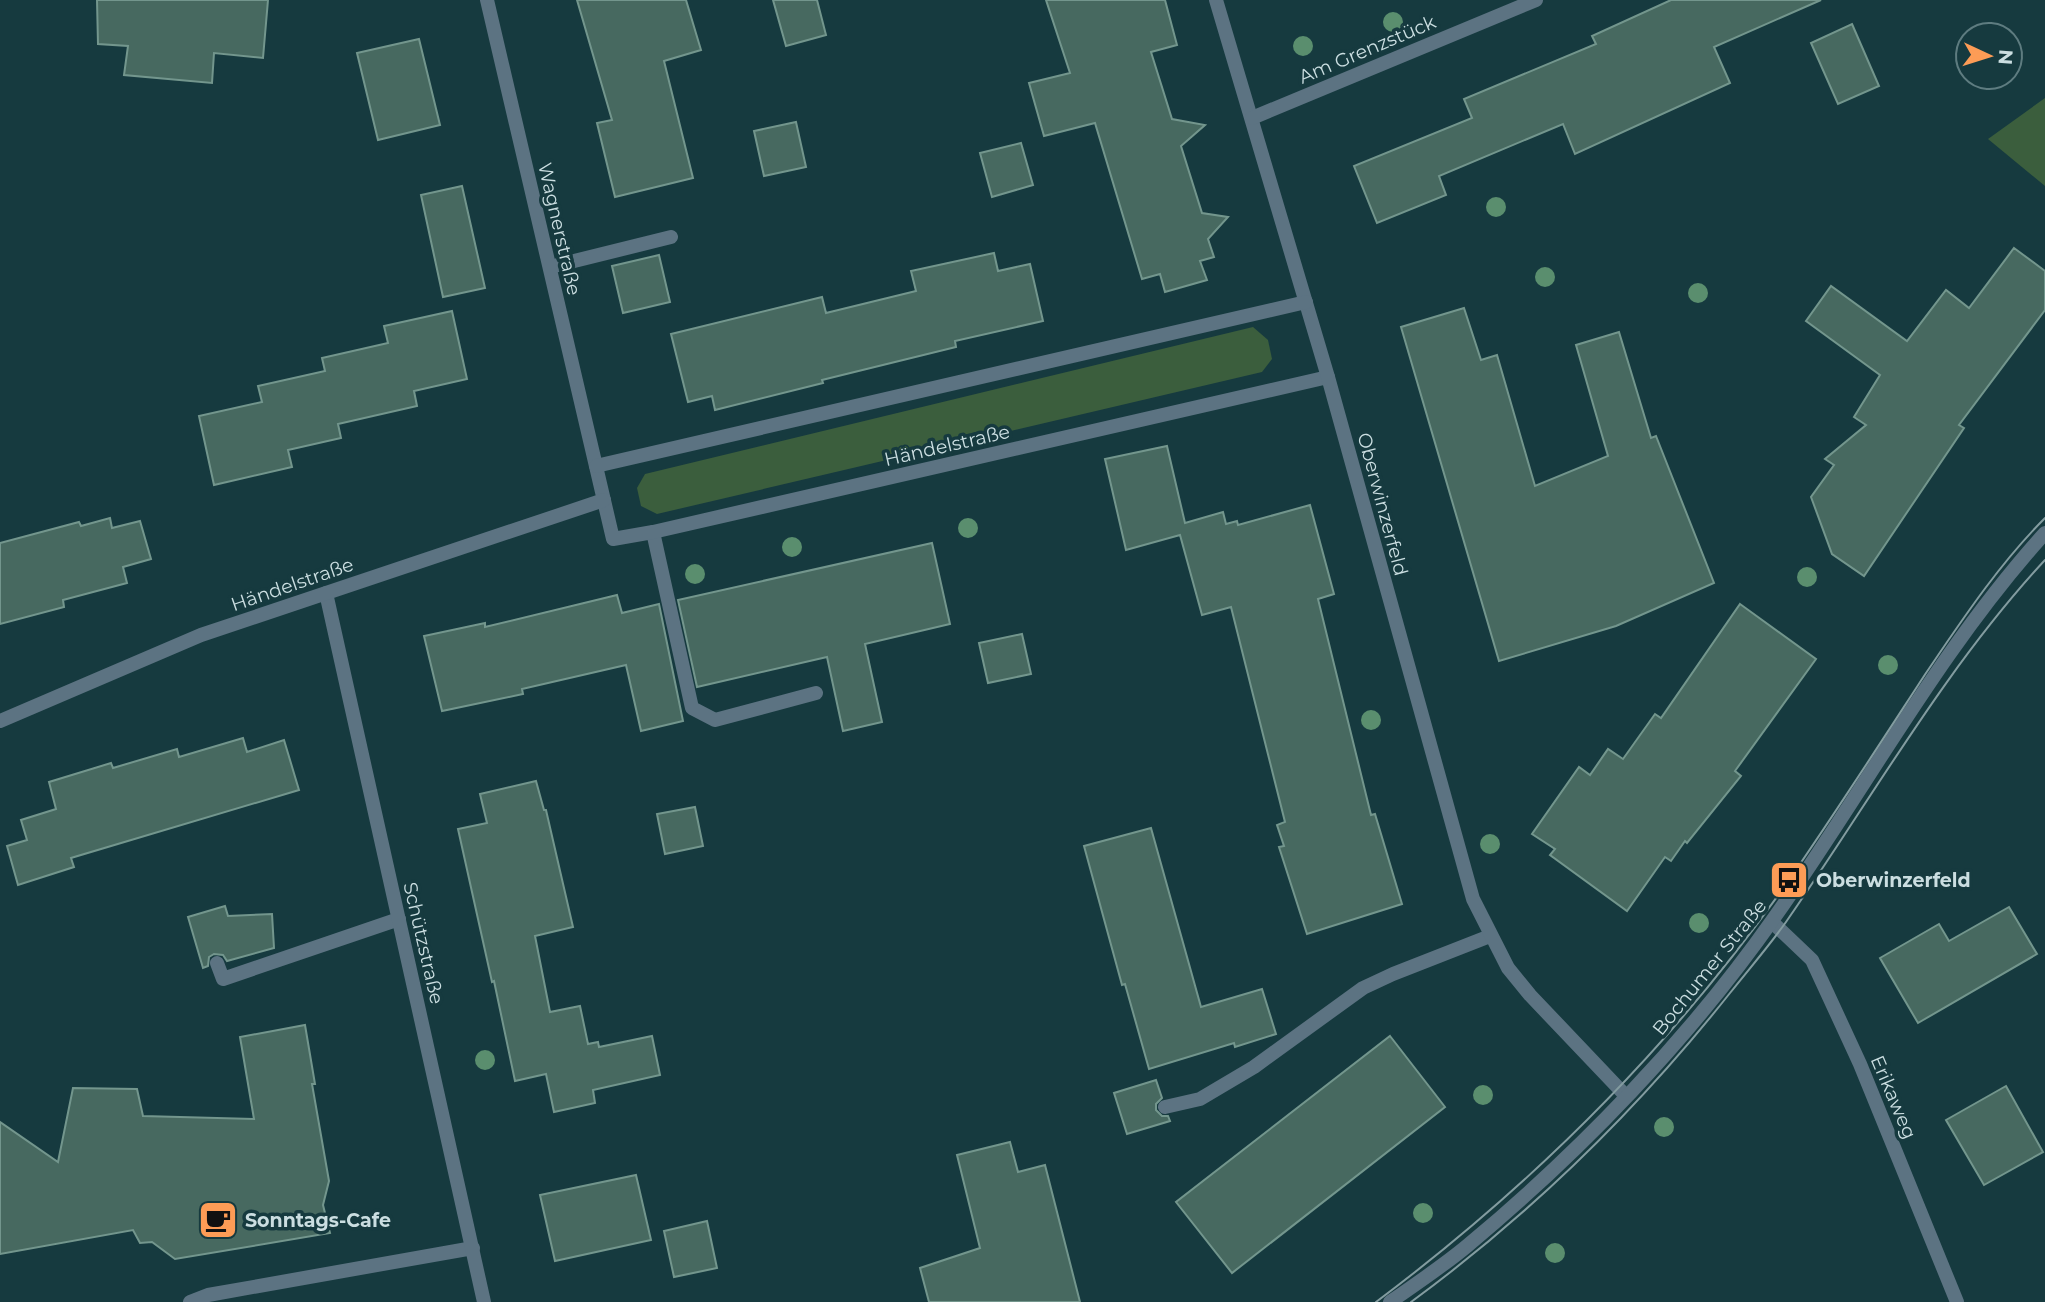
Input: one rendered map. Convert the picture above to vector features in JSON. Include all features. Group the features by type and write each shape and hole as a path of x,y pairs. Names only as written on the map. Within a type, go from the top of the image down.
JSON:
{"street":[{"name":"Wagnerstraße","path":"487,0 596,466"},
{"name":"Oberwinzerfeld","path":"1216,0 1328,377 1473,899 1508,968 1530,995 1626,1096"},
{"name":"Am Grenzstück","path":"1252,118 1536,0"},
{"path":"550,267 671,237"},
{"path":"596,466 1306,302"},
{"name":"Händelstraße","path":"596,466 613,539 1328,377"},
{"name":"Händelstraße","path":"0,721 201,635 604,500"},
{"path":"653,532 692,708 715,720 817,694"},
{"name":"Bochumer Straße","path":"1390,1302 1466,1248 1545,1177 1626,1096 1709,1002 1772,922 1979,612 2045,533"},
{"name":"Schützstraße","path":"326,593 484,1302"},
{"path":"217,963 223,979 399,919"},
{"name":"Erikaweg","path":"1772,922 1812,960 1860,1064 1957,1302"},
{"path":"1165,1107 1199,1098 1254,1067 1363,988 1490,936"},
{"path":"190,1302 208,1295 473,1248"}],"green space":[{"path":"2045,98 2045,186 1988,139"},
{"path":"1253,327 1268,340 1272,359 1262,372 657,514 641,506 637,488 645,474"}],"building":[{"path":"97,0 268,0 263,58 214,53 212,83 124,75 128,46 98,44"},
{"path":"577,0 686,0 701,50 664,61 693,178 615,197 597,123 612,120"},
{"path":"773,0 817,0 826,35 786,46"},
{"path":"1046,0 1165,0 1177,45 1151,52 1172,119 1205,125 1181,146 1202,213 1228,217 1208,239 1214,257 1200,261 1207,280 1165,292 1160,274 1142,279 1095,123 1044,136 1029,83 1070,73"},
{"path":"1671,0 1821,0 1714,47 1730,83 1575,154 1563,124 1439,176 1446,195 1377,223 1354,166 1472,118 1464,99 1596,44 1592,36"},
{"path":"1852,24 1879,86 1838,104 1811,43"},
{"path":"419,39 440,125 378,140 357,53"},
{"path":"796,122 806,167 764,176 754,131"},
{"path":"1021,143 1033,185 992,197 980,153"},
{"path":"462,186 485,288 443,297 421,195"},
{"path":"2014,248 2045,271 2045,310 1959,425 1964,428 1864,576 1832,554 1811,497 1834,465 1825,459 1866,425 1854,417 1880,375 1806,321 1831,286 1907,341 1946,290 1969,308"},
{"path":"994,253 998,271 1030,264 1043,321 955,341 956,347 715,410 712,396 688,402 671,334 822,297 826,313 916,291 911,271"},
{"path":"659,255 670,302 623,313 612,266"},
{"path":"1464,308 1481,360 1497,355 1535,486 1608,456 1576,345 1619,332 1651,438 1656,436 1714,583 1616,626 1499,661 1401,327"},
{"path":"452,311 467,379 414,391 417,406 338,424 341,438 288,450 292,467 214,485 199,416 262,402 258,386 325,371 322,358 388,343 384,326"},
{"path":"1167,446 1185,523 1223,512 1226,524 1237,521 1238,525 1310,505 1334,594 1318,599 1371,815 1375,814 1402,904 1307,934 1279,847 1284,846 1277,825 1285,822 1231,607 1202,615 1180,535 1126,550 1105,459"},
{"path":"110,518 112,528 140,521 151,559 123,567 127,583 63,600 64,607 0,624 0,543 79,522 81,526"},
{"path":"932,543 950,624 865,644 882,722 843,731 827,657 697,687 678,600"},
{"path":"617,595 622,613 659,604 683,721 641,731 626,665 522,689 523,694 442,711 424,636 485,623 485,627"},
{"path":"1740,604 1816,659 1735,771 1741,776 1671,861 1665,857 1627,911 1550,855 1555,849 1532,834 1579,767 1590,775 1608,749 1623,759 1655,714 1661,718"},
{"path":"1022,634 1031,674 988,683 979,643"},
{"path":"243,738 247,752 284,740 299,790 71,858 74,867 18,885 7,846 27,840 21,820 56,809 49,782 111,763 113,768 177,749 179,757"},
{"path":"536,781 546,810 573,927 535,936 550,1012 580,1006 588,1044 598,1042 599,1047 652,1036 660,1075 593,1090 595,1103 554,1112 546,1074 515,1081 458,829 487,823 480,794"},
{"path":"695,807 703,846 665,854 657,814"},
{"path":"1151,828 1201,1007 1262,989 1276,1034 1235,1047 1234,1043 1149,1069 1125,984 1122,985 1084,846"},
{"path":"225,906 228,916 272,914 274,948 227,961 223,955 214,954 209,957 208,966 203,968 188,917"},
{"path":"2009,907 2037,954 1918,1023 1880,958 1939,924 1949,941"},
{"path":"305,1025 329,1181 323,1205 330,1233 175,1259 152,1242 140,1243 133,1230 0,1254 0,1122 58,1162 73,1088 137,1089 143,1116 254,1119 240,1037"},
{"path":"1390,1036 1445,1107 1232,1273 1176,1202"},
{"path":"1156,1080 1162,1098 1156,1104 1156,1110 1162,1116 1168,1116 1170,1121 1127,1134 1114,1093"},
{"path":"2006,1086 2043,1152 1984,1185 1946,1120"},
{"path":"1010,1142 1018,1172 1045,1165 1080,1302 929,1302 920,1268 980,1248 957,1155"},
{"path":"636,1175 651,1240 555,1261 540,1195"},
{"path":"707,1221 717,1268 674,1277 664,1231"}],"tram line":[{"path":"1376,1302 1492,1209 1546,1159 1599,1108 1699,998 1789,880 1967,613 2012,554 2045,518"},
{"path":"1411,1302 1499,1233 1581,1158 1695,1036 1786,922 1974,645 2045,560"}],"place":[{"name":"Oberwinzerfeld","path":"1789,880"},
{"name":"Sonntags-Cafe","path":"218,1220"}]}
